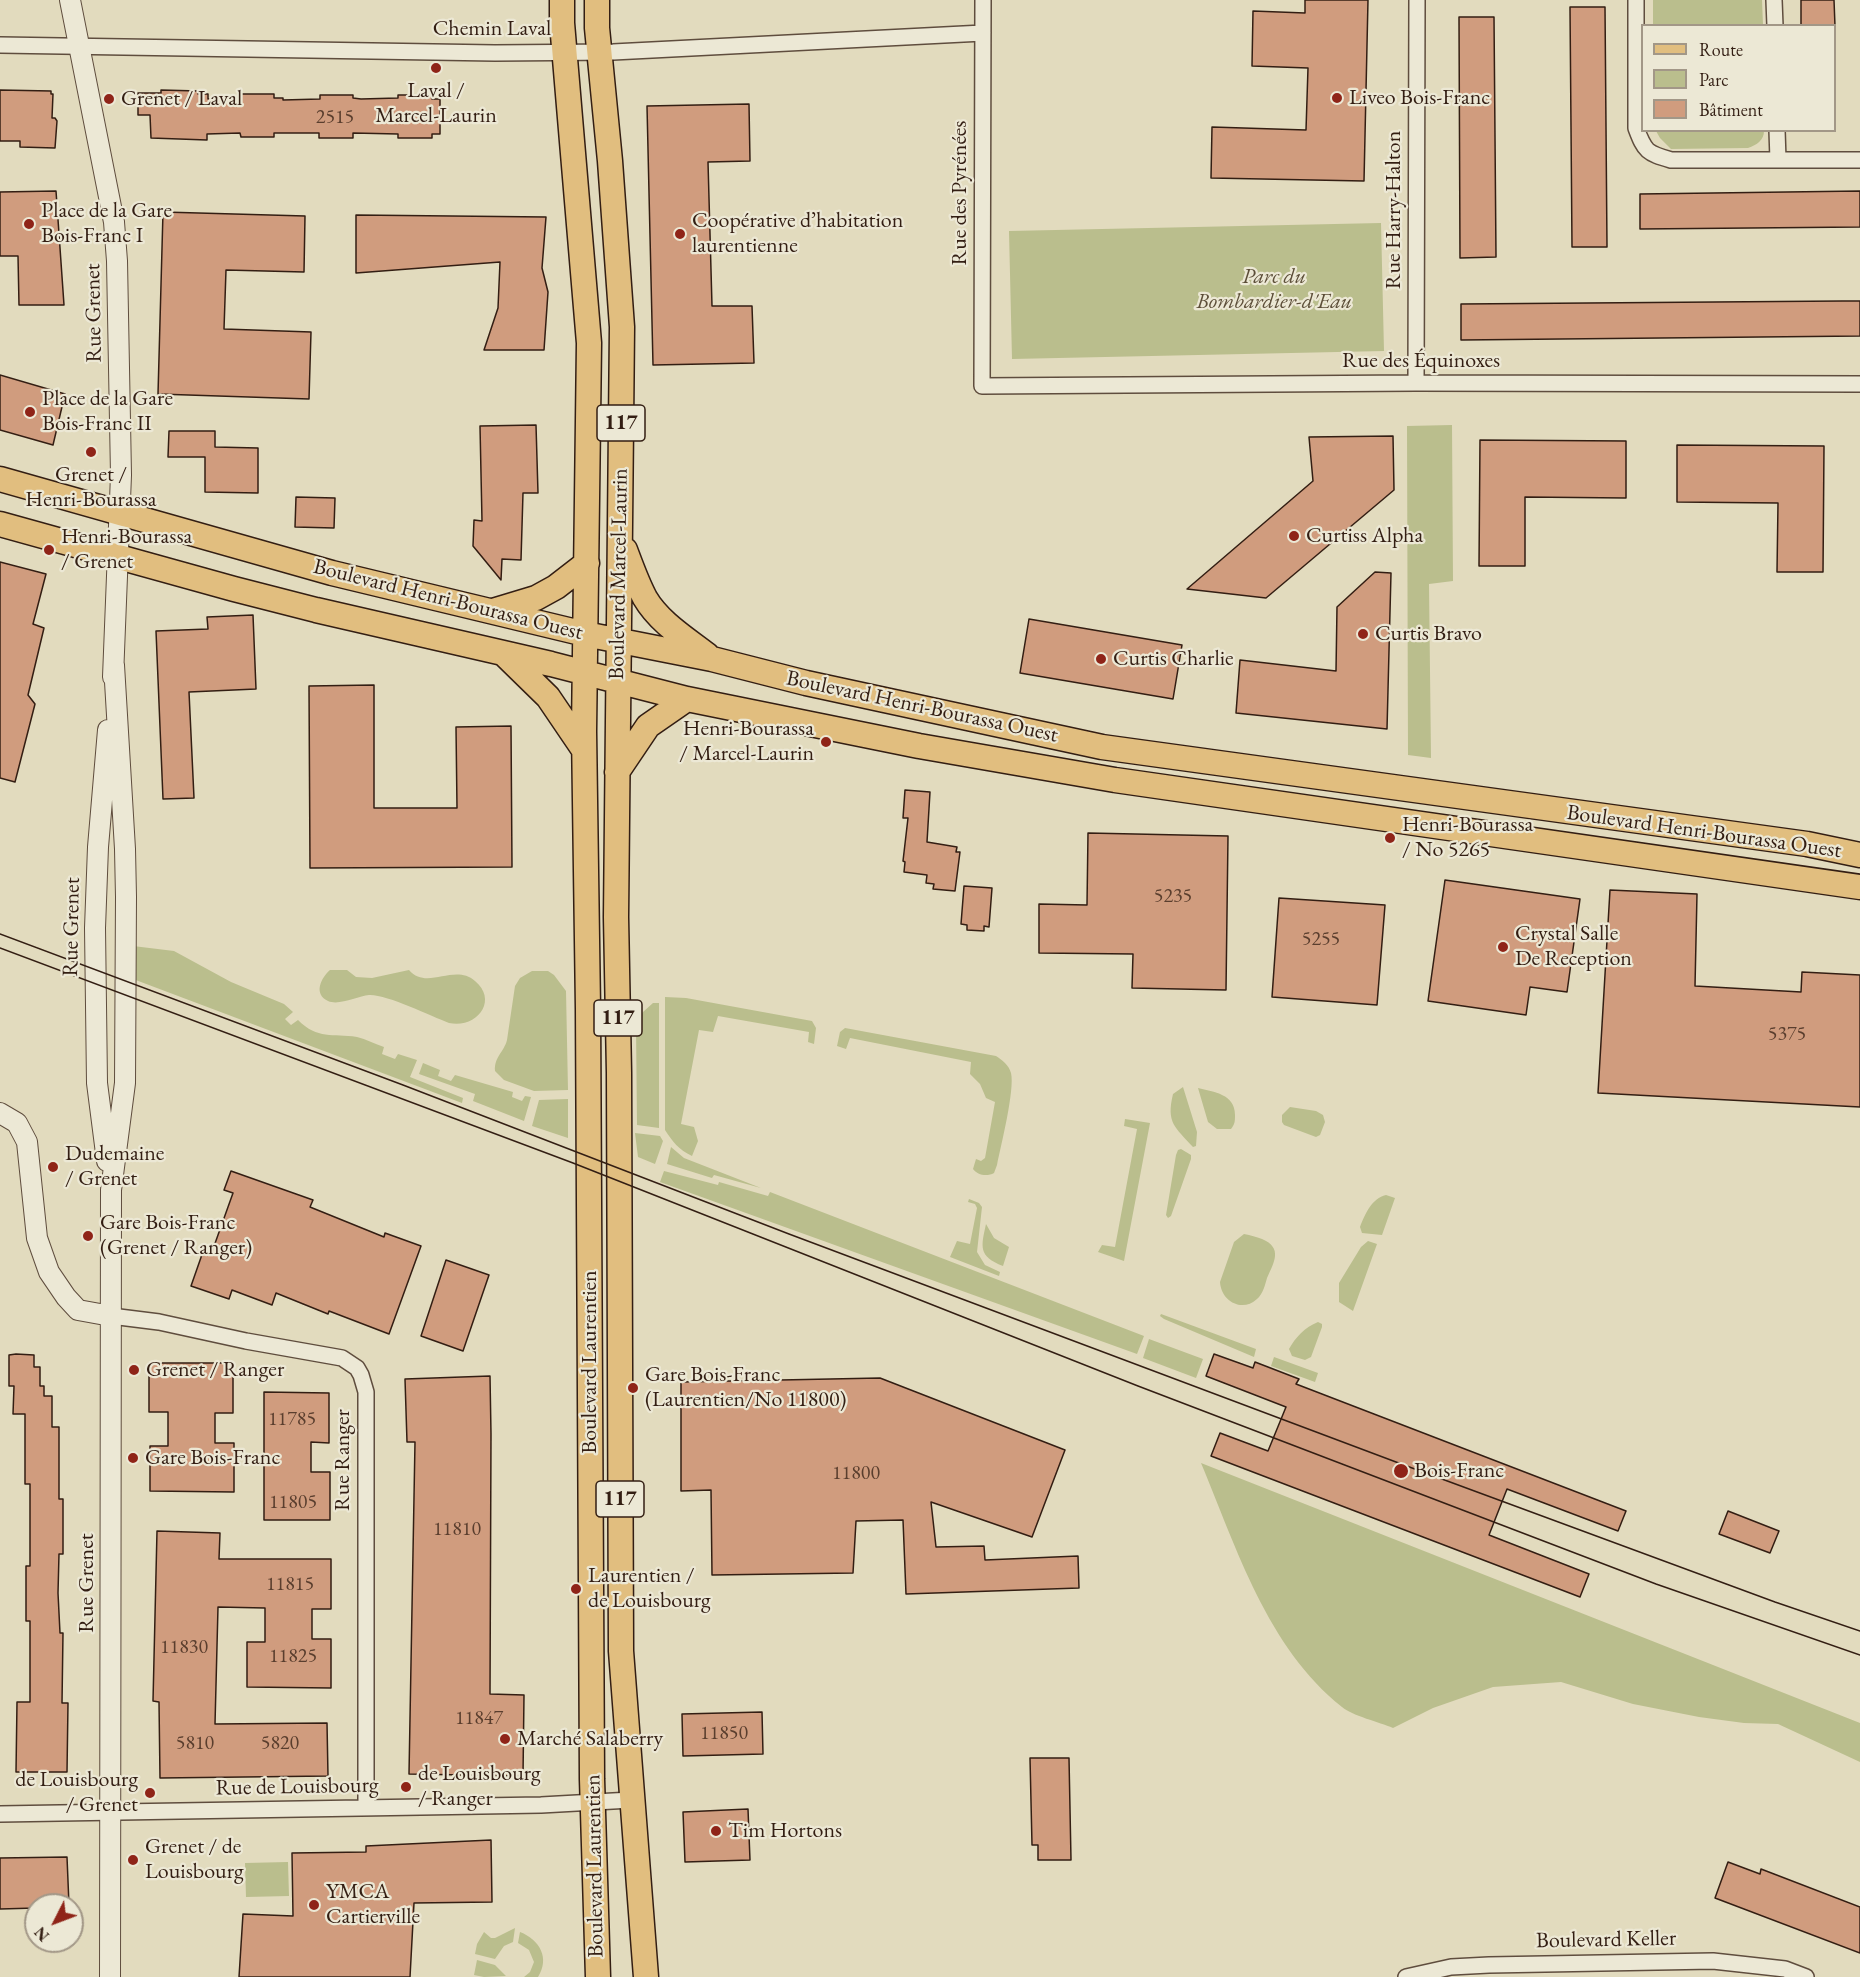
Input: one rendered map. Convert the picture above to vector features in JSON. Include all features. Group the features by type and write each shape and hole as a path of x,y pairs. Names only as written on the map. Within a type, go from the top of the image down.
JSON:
{"main road":[{"name":"Boulevard Marcel-Laurin","path":"562,0 589,343 584,673 589,1143"},
{"name":"Boulevard Marcel-Laurin","path":"597,0 621,306 621,540 617,771 618,1149"},
{"name":"Boulevard Henri-Bourassa Ouest","path":"0,479 332,573 491,612 1102,747 1807,844 1860,855"},
{"name":"Boulevard Henri-Bourassa Ouest","path":"0,524 286,602 687,699 919,746 1068,773 1860,888"},
{"path":"621,540 640,588 653,609 669,625 712,659"},
{"path":"491,612 536,598 556,587 587,563"},
{"path":"503,653 548,696 584,750"},
{"path":"617,771 648,726 687,699"},
{"name":"Boulevard Laurentien","path":"589,1143 592,1802 598,1977"},
{"name":"Boulevard Laurentien","path":"618,1149 621,1651 646,1977"}],"street":[{"name":"Rue Grenet","path":"70,0 114,222 122,475 114,665 98,847 95,928 97,1083 111,1190 110,1977"},
{"name":"Rue des Pyrénées","path":"982,386 983,0"},
{"name":"Rue Harry-Halton","path":"1416,383 1417,0"},
{"path":"1636,0 1636,128 1643,148 1656,156 1671,160 1860,160"},
{"path":"1774,0 1774,24"},
{"name":"Chemin Laval","path":"0,45 495,53 600,52 983,33"},
{"path":"1777,132 1778,160"},
{"name":"Rue des Équinoxes","path":"982,386 1416,383 1860,384"},
{"name":"Rue Grenet","path":"111,1190 125,1083 125,849 114,665"},
{"path":"0,1113 17,1123 27,1142 37,1238 49,1272 78,1310 111,1316"},
{"name":"Rue Ranger","path":"111,1316 159,1322 246,1341 342,1358 350,1362 361,1375 366,1392 366,1808"},
{"name":"Rue de Louisbourg","path":"0,1814 541,1806 632,1800"},
{"name":"Boulevard Keller","path":"1406,1977 1451,1967 1489,1971 1713,1961 1806,1977"}],"green space":[{"path":"1653,0 1762,0 1763,24 1653,24"},
{"path":"1657,132 1764,132 1759,142 1748,148 1671,149"},
{"name":"Parc du Bombardier-d'Eau","path":"1381,223 1384,351 1012,359 1009,231"},
{"path":"1452,425 1453,581 1429,584 1431,758 1408,755 1407,426"},
{"path":"133,946 174,951 231,982 284,1004 293,1012 285,1019 291,1025 298,1020 312,1031 357,1037 384,1047 382,1054 395,1059 398,1054 417,1060 410,1077 463,1098 462,1103 133,979"},
{"path":"330,970 347,970 356,977 372,978 409,970 416,976 424,978 467,976 482,989 485,997 484,1005 475,1018 459,1024 449,1023 377,996 369,995 343,1002 332,1002 323,998 320,990 321,981"},
{"path":"532,971 548,971 566,991 568,1090 534,1091 504,1080 495,1071 496,1062 507,1040 515,986 520,978"},
{"path":"665,997 686,998 812,1021 816,1028 814,1044 808,1042 809,1032 718,1016 713,1032 699,1030 681,1124 694,1127 698,1141 692,1156 676,1145 665,1130"},
{"path":"653,1003 659,1003 659,1128 637,1125 636,1026 643,1012"},
{"path":"845,1028 996,1056 1005,1063 1011,1073 1011,1092 994,1173 982,1175 973,1169 976,1159 981,1161 985,1158 995,1102 986,1098 980,1084 970,1074 971,1062 850,1038 846,1049 837,1046 840,1032"},
{"path":"423,1063 440,1070 438,1076 451,1081 455,1075 513,1092 512,1097 522,1101 525,1096 531,1097 524,1121 473,1101 475,1094 419,1074"},
{"path":"1183,1087 1197,1132 1196,1146 1193,1147 1177,1129 1171,1112 1173,1094"},
{"path":"1198,1088 1228,1098 1234,1108 1235,1117 1231,1129 1217,1129 1208,1122"},
{"path":"568,1099 568,1138 532,1126 539,1100"},
{"path":"1290,1107 1316,1111 1323,1115 1325,1122 1320,1135 1316,1137 1284,1125 1282,1115"},
{"path":"1125,1119 1150,1123 1124,1261 1098,1252 1102,1245 1115,1247 1137,1129 1124,1126"},
{"path":"635,1133 660,1136 663,1141 655,1164 638,1157"},
{"path":"671,1147 684,1158 761,1188 714,1175 712,1178 667,1164"},
{"path":"1181,1149 1191,1155 1191,1159 1171,1216 1168,1218 1166,1215 1176,1155"},
{"path":"664,1171 718,1185 719,1182 768,1196 770,1192 1144,1336 1137,1354 660,1182"},
{"path":"1386,1195 1395,1198 1382,1235 1362,1233 1360,1227 1370,1207 1377,1199"},
{"path":"969,1199 979,1203 982,1207 977,1252 985,1265 1000,1272 999,1276 950,1257 957,1241 970,1244 977,1208 975,1204 968,1202"},
{"path":"986,1224 994,1238 1009,1247 1003,1266 989,1258 983,1250"},
{"path":"1244,1234 1269,1243 1275,1251 1275,1256 1261,1295 1251,1303 1239,1305 1224,1295 1220,1282 1234,1242"},
{"path":"1368,1241 1377,1244 1353,1311 1339,1302 1339,1283 1361,1247"},
{"path":"1161,1314 1256,1349 1254,1357 1164,1319 1160,1316"},
{"path":"1318,1322 1322,1324 1322,1327 1311,1357 1305,1360 1292,1356 1289,1349 1294,1341"},
{"path":"1149,1339 1203,1359 1196,1378 1143,1358"},
{"path":"1274,1357 1318,1373 1315,1382 1271,1366"},
{"path":"1201,1463 1860,1723 1860,1762 1778,1724 1744,1723 1699,1717 1633,1704 1561,1682 1493,1687 1433,1708 1393,1728 1353,1713 1342,1707 1316,1683 1293,1656 1274,1626 1242,1562"},
{"path":"288,1862 289,1896 246,1897 245,1863"},
{"path":"515,1928 513,1942 504,1946 495,1959 475,1954 477,1944 484,1932 491,1938 495,1938"},
{"path":"520,1932 533,1940 541,1950 543,1963 538,1977 524,1977 530,1972 534,1962 529,1950 518,1943"},
{"path":"477,1960 495,1965 506,1976 474,1975"}],"building":[{"name":"Liveo Bois-Franc","path":"1305,0 1368,0 1364,181 1211,178 1212,127 1306,130 1308,68 1252,66 1253,11 1305,13"},
{"path":"1801,0 1834,0 1835,24 1801,24"},
{"path":"1570,7 1605,7 1607,247 1572,247"},
{"path":"1459,17 1494,17 1496,257 1460,258"},
{"path":"0,90 51,91 53,94 52,118 57,121 55,148 20,147 20,141 0,141"},
{"path":"161,90 198,91 198,94 208,94 208,99 241,98 241,94 274,94 274,98 283,98 283,100 320,99 320,95 353,95 353,98 361,99 398,98 398,95 431,95 432,99 440,99 440,134 432,134 432,138 398,138 398,134 353,133 353,138 319,138 319,133 274,133 274,137 241,137 240,133 207,134 207,140 151,138 150,115 138,115 138,93 161,93"},
{"name":"Coopérative d’habitation laurentienne","path":"749,104 750,161 708,162 712,306 752,306 754,363 653,365 647,106"},
{"name":"Place de la Gare Bois-Franc I","path":"56,191 64,305 19,305 18,256 0,256 0,192"},
{"path":"1860,191 1860,227 1640,229 1640,194"},
{"path":"163,212 305,216 304,272 226,270 224,329 311,332 309,399 158,394"},
{"path":"356,215 546,217 542,268 548,292 544,350 484,350 498,308 500,262 356,273"},
{"path":"1860,301 1860,336 1461,340 1461,304"},
{"name":"Place de la Gare Bois-Franc II","path":"0,375 65,394 53,445 0,430"},
{"path":"536,425 538,493 523,493 521,560 502,559 501,580 473,546 474,520 482,521 480,426"},
{"path":"169,431 215,431 215,447 258,448 258,493 205,492 205,457 168,457"},
{"name":"Curtiss Alpha","path":"1393,436 1394,490 1266,598 1187,589 1313,481 1309,437"},
{"path":"1480,440 1626,441 1626,498 1525,497 1525,566 1479,566"},
{"path":"1677,445 1824,446 1823,572 1777,572 1778,503 1677,502"},
{"path":"296,497 335,498 334,528 295,527"},
{"path":"0,562 46,574 33,624 44,628 28,695 35,704 15,782 0,778"},
{"name":"Curtis Bravo","path":"1375,572 1391,573 1387,729 1236,713 1240,660 1336,671 1337,607"},
{"path":"253,615 256,689 189,692 194,798 163,799 156,631 208,629 207,617"},
{"name":"Curtis Charlie","path":"1029,619 1182,645 1173,699 1020,673"},
{"path":"374,685 374,808 457,808 456,727 511,726 512,867 310,868 309,686"},
{"path":"905,790 930,792 927,842 957,847 956,852 960,852 955,891 933,889 934,884 926,883 927,875 904,872 905,862 903,861 908,818 903,818"},
{"path":"1088,833 1228,836 1226,990 1132,988 1133,954 1039,953 1039,904 1087,905"},
{"path":"1445,880 1580,899 1567,992 1530,987 1526,1015 1428,1001"},
{"path":"964,886 992,888 989,927 984,926 984,931 967,930 967,925 961,924"},
{"path":"1610,890 1697,894 1695,986 1801,992 1802,972 1860,975 1860,1107 1598,1093"},
{"path":"1279,898 1385,905 1377,1005 1272,997"},
{"path":"231,1171 313,1200 310,1207 384,1237 385,1233 421,1246 389,1334 329,1311 328,1314 276,1293 272,1305 232,1290 229,1299 191,1286 205,1246 213,1249 233,1193 224,1190"},
{"path":"446,1260 489,1275 463,1351 421,1336"},
{"name":"Bois-Franc","path":"1214,1354 1253,1368 1255,1362 1299,1379 1296,1384 1626,1511 1618,1531 1507,1489 1489,1535 1589,1574 1580,1597 1211,1456 1220,1433 1268,1451 1286,1407 1206,1376"},
{"path":"9,1355 34,1355 34,1367 40,1367 40,1386 44,1386 44,1396 52,1396 52,1427 59,1427 59,1499 63,1499 63,1554 59,1554 58,1593 60,1633 63,1633 62,1703 68,1703 67,1772 16,1772 17,1702 30,1702 30,1621 26,1621 26,1566 30,1566 30,1484 25,1484 25,1414 13,1414 14,1386 9,1386"},
{"path":"149,1363 233,1363 233,1413 215,1413 215,1443 234,1443 234,1492 150,1491 150,1446 168,1446 168,1412 149,1412"},
{"path":"490,1376 490,1694 524,1695 523,1776 409,1774 415,1442 407,1442 405,1379"},
{"path":"880,1378 1065,1450 1032,1537 931,1502 936,1547 984,1546 985,1560 1078,1556 1079,1588 906,1594 903,1520 856,1521 853,1573 712,1575 711,1490 681,1491 681,1382"},
{"path":"264,1392 329,1393 329,1443 311,1442 311,1472 330,1472 330,1520 264,1520"},
{"path":"1728,1511 1779,1531 1770,1553 1719,1534"},
{"path":"157,1531 220,1533 219,1559 331,1559 331,1609 312,1609 312,1639 331,1639 331,1688 247,1687 247,1642 265,1642 265,1608 218,1607 215,1724 327,1723 328,1776 160,1778 159,1702 153,1701"},
{"path":"762,1712 763,1754 683,1756 682,1714"},
{"path":"1030,1758 1069,1758 1071,1860 1038,1860 1038,1845 1032,1845"},
{"path":"748,1809 750,1860 685,1862 683,1812"},
{"path":"491,1840 492,1902 414,1903 410,1977 239,1977 243,1914 293,1916 292,1853 366,1852 366,1846"},
{"path":"67,1857 68,1893 24,1893 24,1908 0,1909 0,1858"},
{"path":"1728,1862 1760,1874 1761,1869 1860,1907 1860,1953 1715,1898"}],"tram line":[{"path":"0,934 1404,1465 1775,1602 1860,1631"},
{"path":"0,948 573,1163 1138,1386 1656,1584 1860,1655"}],"place":[{"name":"Laval / Marcel-Laurin","path":"436,68"},
{"name":"Liveo Bois-Franc","path":"1337,98"},
{"name":"Grenet / Laval","path":"109,99"},
{"name":"Place de la Gare Bois-Franc I","path":"29,224"},
{"name":"Coopérative d’habitation laurentienne","path":"680,234"},
{"name":"Place de la Gare Bois-Franc II","path":"30,412"},
{"name":"Grenet / Henri-Bourassa","path":"91,452"},
{"name":"Curtiss Alpha","path":"1294,536"},
{"name":"Henri-Bourassa / Grenet","path":"49,550"},
{"name":"Curtis Bravo","path":"1363,634"},
{"name":"Curtis Charlie","path":"1101,659"},
{"name":"Henri-Bourassa / Marcel-Laurin","path":"826,742"},
{"name":"Henri-Bourassa / No 5265","path":"1390,838"},
{"name":"Crystal Salle De Reception","path":"1503,947"},
{"name":"Dudemaine / Grenet","path":"53,1167"},
{"name":"Gare Bois-Franc (Grenet / Ranger)","path":"88,1236"},
{"name":"Grenet / Ranger","path":"134,1370"},
{"name":"Gare Bois-Franc (Laurentien/No 11800)","path":"633,1388"},
{"name":"Gare Bois-Franc","path":"133,1458"},
{"name":"Bois-Franc","path":"1401,1471"},
{"name":"Laurentien / de Louisbourg","path":"576,1589"},
{"name":"Marché Salaberry","path":"505,1739"},
{"name":"de Louisbourg / Ranger","path":"406,1787"},
{"name":"de Louisbourg / Grenet","path":"150,1793"},
{"name":"Tim Hortons","path":"716,1831"},
{"name":"Grenet / de Louisbourg","path":"133,1860"},
{"name":"YMCA Cartierville","path":"314,1905"}]}
